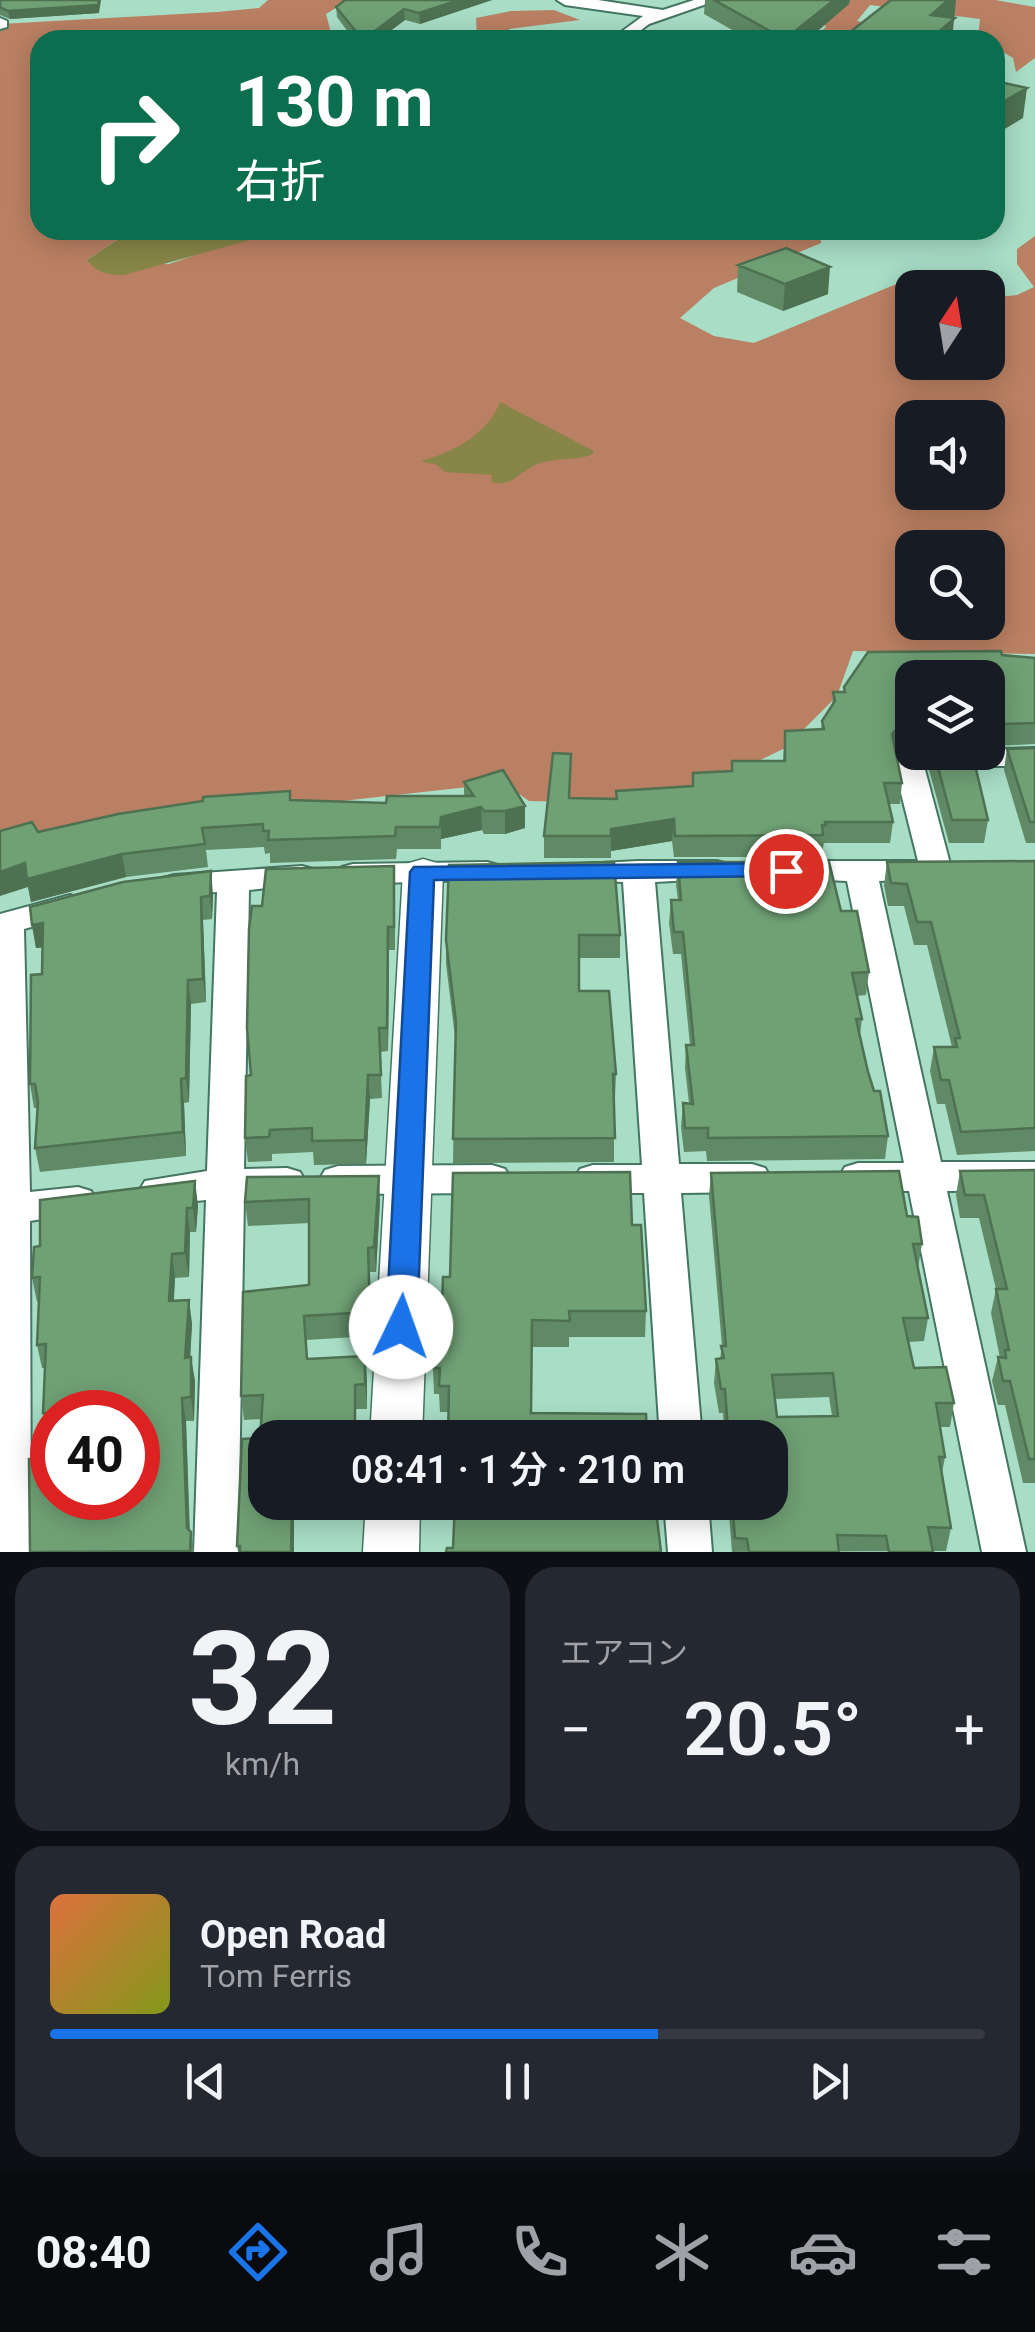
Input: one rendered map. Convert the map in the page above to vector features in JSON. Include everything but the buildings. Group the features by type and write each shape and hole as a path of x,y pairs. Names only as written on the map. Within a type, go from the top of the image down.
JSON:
{"street":[{"path":"566,0 664,15"},
{"path":"632,30 643,22 710,0"},
{"path":"936,871 907,757 1035,757"},
{"path":"144,889 233,878 422,872 976,870"},
{"path":"861,871 1004,1552"},
{"path":"397,1420 422,872"},
{"path":"638,872 680,1420"},
{"path":"216,1552 233,878"},
{"path":"8,1552 12,1209 4,924 92,900"},
{"path":"564,1179 1035,1176"},
{"path":"12,1209 227,1183 525,1179"},
{"path":"391,1552 392,1520"},
{"path":"687,1520 690,1552"}],"shaded area":[{"path":"268,0 349,0 326,14 330,30 30,30 30,240 117,240 87,260 169,264 240,240 821,240 714,288 680,318 714,336 754,343 895,285 895,380 1005,380 1005,296 1034,287 1017,264 1017,249 1035,236 1035,654 853,651 837,696 785,748 746,767 638,803 529,801 504,783 0,839 0,24 217,12 259,8"},
{"path":"840,0 995,0 1035,7 1035,58 1016,72 1013,58 1005,53 1005,30 979,30 980,19 870,5 857,21 886,27 882,30 823,30 826,27 820,20"},
{"path":"554,10 580,20 509,30 477,30 476,18 511,11"},
{"path":"117,240 250,240 124,275 108,274 87,260"},
{"path":"500,402 594,451 587,456 535,465 504,483 491,482 492,475 445,472 437,465 421,461 445,453 478,433"}],"route":[{"path":"401,1327 422,872 786,871"}]}
